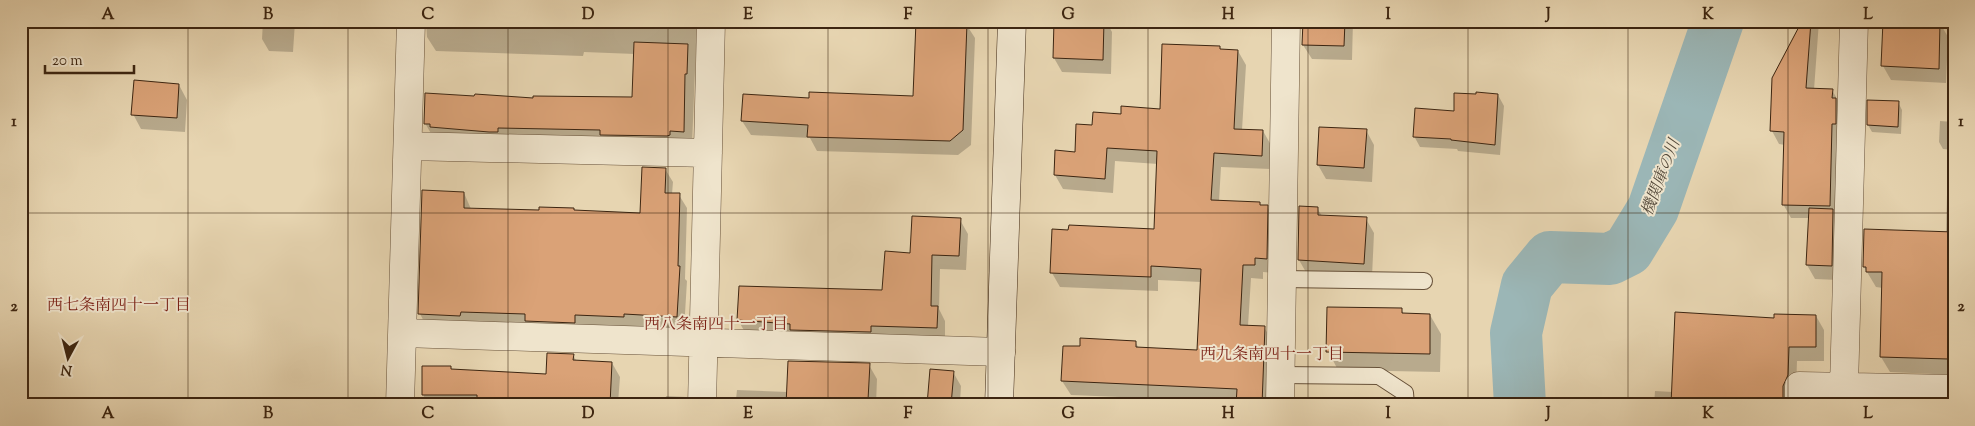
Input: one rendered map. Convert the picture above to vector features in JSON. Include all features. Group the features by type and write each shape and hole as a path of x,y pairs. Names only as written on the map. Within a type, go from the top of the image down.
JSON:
{"street":[{"path":"400,405 411,21"},
{"path":"702,405 705,343 711,21"},
{"path":"999,405 1012,21"},
{"path":"1280,405 1286,21"},
{"path":"1844,387 1854,21"},
{"path":"408,146 708,153"},
{"path":"403,333 1001,352"},
{"path":"1798,405 1799,386 1954,389"}],"lane":[{"path":"1282,279 1424,281"},
{"path":"1280,375 1379,376 1405,393 1406,405"}],"building":[{"path":"916,21 967,23 963,130 950,141 807,137 808,125 741,121 743,94 809,98 809,92 913,96"},
{"path":"1054,21 1104,21 1103,60 1053,58"},
{"path":"1303,21 1345,21 1344,46 1302,45"},
{"path":"1802,21 1811,21 1806,88 1833,89 1832,98 1836,98 1836,124 1832,124 1830,206 1782,205 1784,132 1770,131 1772,78"},
{"path":"1883,21 1940,21 1939,69 1881,66"},
{"path":"634,42 688,44 687,74 685,74 684,132 670,131 670,135 667,136 600,135 600,130 498,128 498,132 489,132 430,127 430,124 424,124 425,93 533,98 533,96 632,97"},
{"path":"1162,44 1220,46 1220,49 1238,50 1234,129 1263,130 1262,156 1214,153 1211,200 1260,202 1260,205 1268,205 1267,259 1255,258 1255,265 1243,265 1240,325 1265,326 1262,405 1236,405 1237,389 1061,381 1063,346 1080,346 1080,338 1136,341 1136,347 1197,350 1201,269 1151,266 1151,277 1050,273 1052,229 1068,230 1069,225 1154,229 1157,151 1107,148 1105,179 1054,175 1055,150 1075,152 1076,124 1092,125 1093,112 1121,114 1121,106 1160,109"},
{"path":"134,80 179,84 177,118 131,115"},
{"path":"1476,92 1498,94 1495,145 1451,139 1413,137 1415,108 1454,111 1454,93 1476,94"},
{"path":"1867,100 1899,101 1898,127 1867,125"},
{"path":"1319,127 1367,129 1364,168 1317,165"},
{"path":"642,167 666,168 665,193 680,193 678,266 680,266 677,317 624,314 624,317 575,315 575,323 525,321 525,314 461,312 460,316 418,314 422,190 464,192 464,208 539,210 539,207 640,213"},
{"path":"1299,206 1318,207 1318,215 1367,217 1364,264 1298,260"},
{"path":"1809,208 1833,209 1832,266 1806,265"},
{"path":"912,216 961,218 959,256 932,255 931,306 938,306 937,328 871,326 871,332 790,330 790,324 737,320 739,286 882,290 885,251 910,253"},
{"path":"1864,229 1954,232 1954,309 1950,309 1948,359 1880,357 1882,272 1866,272 1866,267 1863,267"},
{"path":"1327,307 1402,308 1402,313 1430,314 1430,354 1326,352"},
{"path":"1675,312 1774,318 1774,314 1816,315 1816,347 1789,347 1788,375 1783,386 1783,405 1760,405 1761,400 1713,398 1712,405 1671,405"},
{"path":"547,353 574,354 573,360 612,362 610,405 477,405 477,395 422,395 422,366 451,366 451,369 546,374"},
{"path":"788,361 870,363 868,400 814,398 814,405 786,405"},
{"path":"930,369 954,371 951,405 927,405"}],"waterway":[{"name":"機関庫の川","path":"1520,405 1516,333 1527,285 1550,257 1610,259 1628,250 1653,209 1718,21"}],"district":[{"name":"西七条南四十一丁目","path":"119,306"},
{"name":"西八条南四十一丁目","path":"716,325"},
{"name":"西九条南四十一丁目","path":"1272,355"}]}
